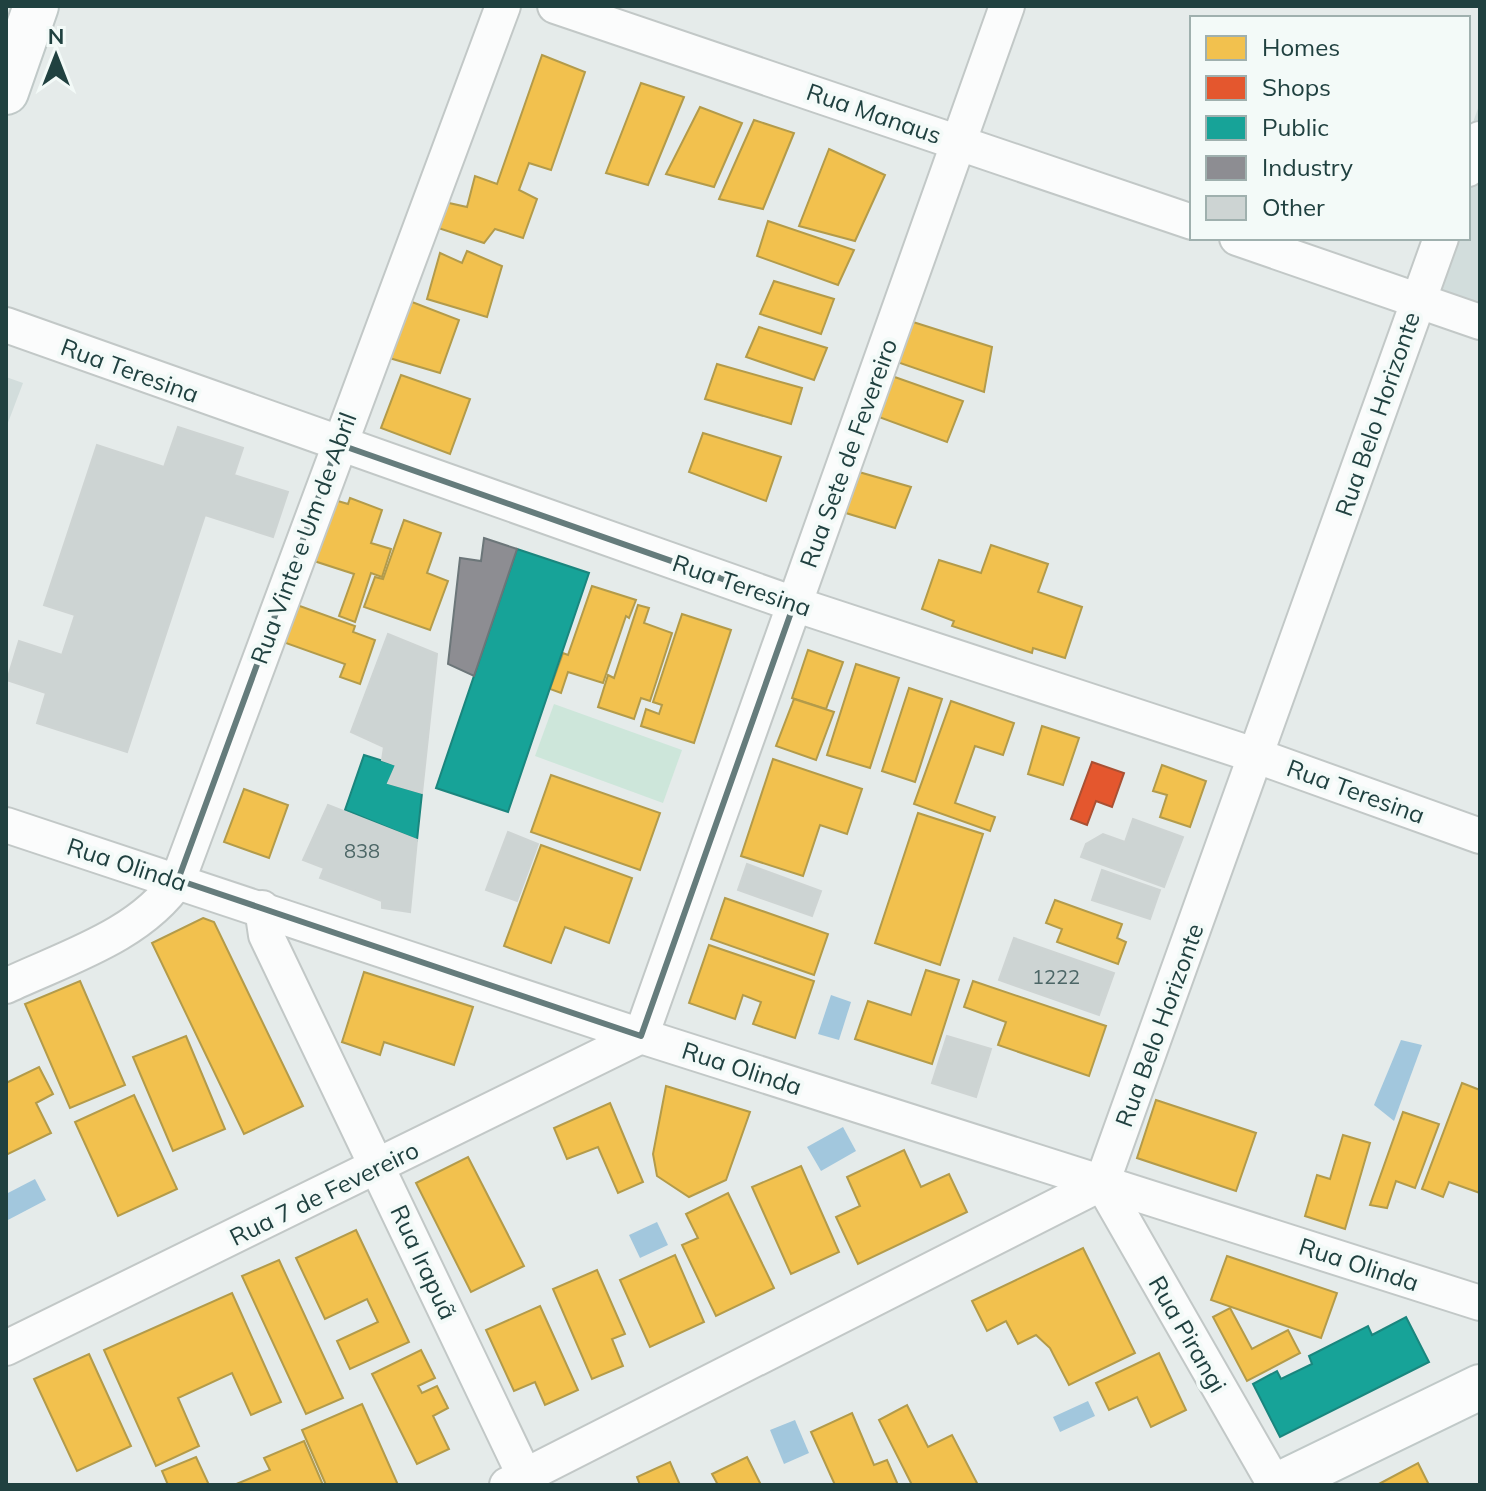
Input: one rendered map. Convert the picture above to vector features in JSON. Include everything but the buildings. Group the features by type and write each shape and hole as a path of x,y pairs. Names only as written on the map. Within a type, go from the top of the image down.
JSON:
{"street":[{"path":"6,92 36,6"},
{"name":"Rua Vinte e Um de Abril","path":"6,986 129,927 162,904 178,880 503,6"},
{"name":"Rua Manaus","path":"555,6 1190,221"},
{"name":"Rua Sete de Fevereiro","path":"641,1036 1007,6"},
{"path":"1470,164 1480,139"},
{"path":"1243,240 1480,322"},
{"name":"Rua Belo Horizonte","path":"1102,1183 1257,756 1416,300 1440,240"},
{"name":"Rua Teresina","path":"6,325 794,604 1257,756 1480,836"},
{"name":"Rua Olinda","path":"6,825 641,1036 1480,1303"},
{"name":"Rua Irapuã","path":"262,908 266,935 379,1166 520,1482"},
{"name":"Rua 7 de Fevereiro","path":"6,1348 641,1036"},
{"path":"520,1482 1102,1183"},
{"name":"Rua Pirangi","path":"1102,1183 1277,1485"},
{"path":"1277,1485 1480,1387"}],"highlighted area":[{"path":"338,444 794,604 641,1036 178,880"}],"shaded area":[{"path":"1480,103 1480,317 1410,293 1429,240 1470,240 1470,130"},
{"path":"6,377 23,383 6,428"}],"green space":[{"path":"554,704 682,750 663,803 535,756"}],"water":[{"path":"831,995 851,1002 839,1040 818,1034"},
{"path":"1401,1040 1422,1045 1394,1121 1374,1105"},
{"path":"843,1127 856,1151 821,1171 807,1147"},
{"path":"35,1179 46,1200 6,1221 6,1194"},
{"path":"657,1222 668,1245 640,1258 629,1235"},
{"path":"1088,1401 1095,1416 1060,1432 1053,1417"},
{"path":"795,1420 809,1453 784,1464 770,1430"}]}
